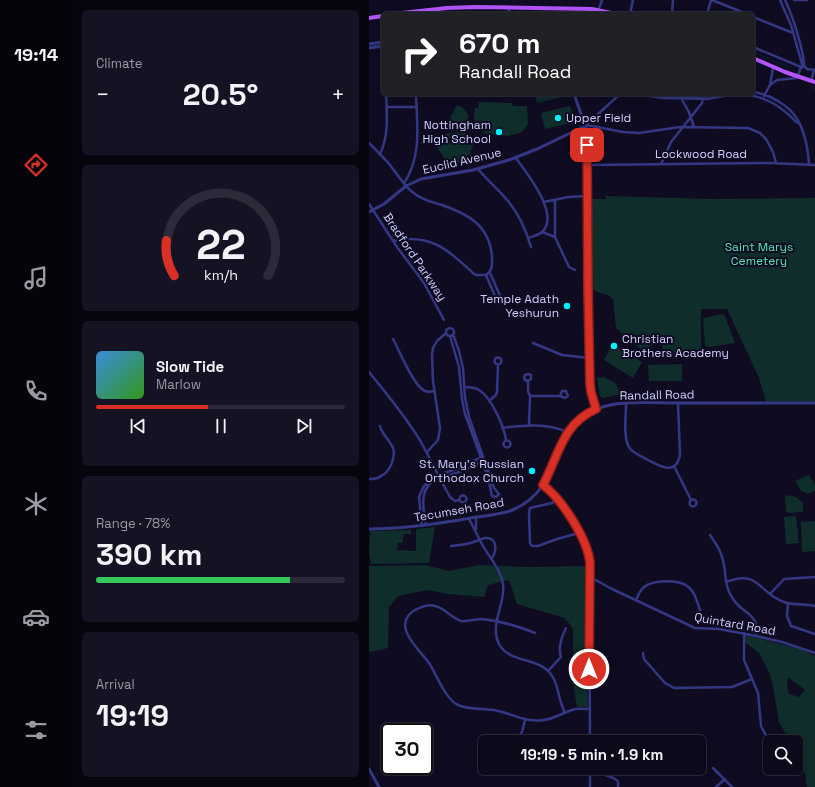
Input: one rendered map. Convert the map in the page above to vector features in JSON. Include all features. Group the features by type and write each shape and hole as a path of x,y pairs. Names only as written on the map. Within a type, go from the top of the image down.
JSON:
{"main road":[{"path":"420,12 448,8 509,7 596,12"},
{"path":"369,18 381,16"},
{"path":"755,59 773,68 813,81"}],"street":[{"path":"596,12 602,0"},
{"path":"630,12 633,0"},
{"path":"672,12 673,0"},
{"path":"708,12 711,0 742,12"},
{"path":"780,0 795,33"},
{"path":"769,85 775,81 794,79 798,77 803,67 791,14 785,0"},
{"path":"794,0 807,0"},
{"path":"509,7 509,12"},
{"path":"755,18 795,33"},
{"path":"369,44 381,42"},
{"path":"369,48 381,46"},
{"path":"755,48 810,70 814,70 813,81"},
{"path":"764,96 769,85 773,68"},
{"path":"755,93 764,96 798,123 805,140 809,164"},
{"path":"755,95 764,96"},
{"path":"380,154 385,138 386,96"},
{"path":"405,184 416,156 416,96"},
{"path":"575,96 585,126 591,392 596,409"},
{"path":"585,126 619,96"},
{"path":"647,96 657,98 704,98 720,96"},
{"path":"667,96 681,98"},
{"path":"661,164 671,142 704,98 711,96"},
{"path":"681,98 691,117 694,127"},
{"path":"387,107 417,107"},
{"path":"585,126 639,133 683,127 746,127 762,135 770,144 776,163"},
{"name":"Euclid Avenue","path":"371,211 385,204 405,184 431,176 477,168 516,158 585,126"},
{"path":"369,143 412,192 424,199 463,213 476,222 484,232 489,242 492,258 490,273 502,300 501,304 499,303 486,275"},
{"path":"516,158 544,202 548,215 546,226 542,232 528,238"},
{"name":"Lockwood Road","path":"587,165 776,163 815,165"},
{"path":"477,168 511,205 519,217 531,247"},
{"path":"544,202 568,197 587,196"},
{"path":"555,200 555,236 569,267 575,270"},
{"name":"Bradford Parkway","path":"369,204 371,211 424,283 444,320"},
{"path":"542,232 555,236"},
{"path":"393,240 410,239 435,243 455,256 474,274 486,275 490,273"},
{"path":"427,452 435,444 439,434 434,391 433,348 437,341 446,333 447,330 451,328 453,330 452,335 463,387 465,414 482,457 483,461 492,496 497,497 499,494 494,488 483,461"},
{"path":"446,333 448,336 452,335"},
{"path":"393,339 419,385 425,391 434,391"},
{"path":"533,343 562,355 590,358"},
{"path":"489,401 496,396 497,392 498,364"},
{"path":"369,372 402,412 427,452 450,497 455,501 459,500"},
{"path":"528,381 530,396 529,425"},
{"path":"463,387 479,389 485,394 503,428 506,440"},
{"path":"530,396 561,396"},
{"path":"626,404 626,441 629,448 667,468 674,466 679,460 680,455 678,403"},
{"name":"Randall Road","path":"543,485 567,432 580,418 596,409 614,404 815,403"},
{"path":"503,428 529,425 548,426 567,432"},
{"path":"369,479 380,477 387,472 393,456 393,448 381,431 380,426"},
{"path":"424,526 419,504 421,492 428,481 482,457"},
{"path":"439,476 453,474 483,461"},
{"path":"674,466 691,500"},
{"path":"543,485 558,498 588,550 590,576 590,735"},
{"name":"Tecumseh Road","path":"369,529 424,526 502,513 519,507 530,499 543,485"},
{"path":"558,498 551,503 532,507 530,509 530,543 533,546 538,546 579,533"},
{"path":"476,518 476,530"},
{"path":"469,519 500,575 503,585 503,597 497,622 496,634 499,644 502,649 513,656 537,664 548,671 556,683 565,713"},
{"path":"711,535 722,558 728,589 733,600 738,606 755,618 757,626 756,636"},
{"path":"451,546 463,545 487,538 491,539 494,542 496,549 491,558"},
{"name":"Quintard Road","path":"590,576 695,628 719,629 744,633 782,642 815,653"},
{"path":"770,594 784,579 815,577"},
{"path":"726,582 742,578 750,578 782,602 815,606"},
{"path":"636,600 642,589 648,585 662,582 677,582 685,584 691,590 700,610"},
{"path":"788,603 787,616 791,626 815,634"},
{"path":"535,632 514,625 497,622 483,620 460,620 451,616 441,608 431,605 413,612 407,620 405,629 409,639 428,662 448,697 453,702 463,707 496,710 525,720 545,720 574,710 590,709"},
{"path":"548,671 561,657 559,653 563,634 566,628"},
{"path":"744,633 744,660 758,696 761,726 766,735"},
{"path":"643,653 644,659 665,683 674,688 732,687 752,679"},
{"path":"521,735 523,732 525,720"},
{"path":"713,768 732,787"},
{"path":"369,769 379,787"},
{"path":"590,775 591,787"},
{"path":"604,775 618,781 618,787"},
{"path":"716,787 725,779"}],"green space":[{"path":"535,96 566,96 537,103"},
{"path":"479,102 512,103 513,106 527,106 528,124 522,132 508,136 486,134 476,128 474,118 475,108 478,108"},
{"path":"457,105 464,109 468,114 469,120 467,128 451,123 449,120"},
{"name":"Upper Field","path":"570,106 575,122 545,129 541,113"},
{"path":"456,132 463,133 474,138 469,155 454,166 448,164 435,144 438,138"},
{"name":"Saint Marys Cemetery","path":"606,196 711,199 815,198 815,403 778,403 777,401 766,402 759,378 727,309 701,309 701,351 663,354 662,345 651,345 644,351 616,328 613,300 610,296 589,289 588,199 606,199"},
{"path":"722,314 725,316 735,343 710,347 705,346 703,319"},
{"path":"613,344 642,362 633,378 604,360"},
{"path":"682,364 682,381 649,381 648,365"},
{"path":"604,377 615,383 621,394 603,398 600,396 597,378"},
{"path":"809,475 815,485 815,491 808,494 801,491 795,481"},
{"path":"785,495 796,497 803,503 803,512 788,513 786,511"},
{"path":"796,516 799,543 786,544 784,517"},
{"path":"815,521 815,551 802,552 801,522"},
{"path":"435,527 429,563 371,564 369,551 370,531 411,530 411,534 404,534 402,543 398,543 397,550 416,551 416,529"},
{"path":"425,565 449,571 479,565 530,567 585,566 588,707 577,707 573,683 578,667 573,656 573,629 565,618 517,604 509,580 488,585 484,597 448,594 427,590 398,596 389,607 388,648 369,652 369,566"},
{"path":"745,635 800,649 815,656 815,787 807,787 803,769 803,735 786,735 779,722 770,674 759,653 745,642","holes":["788,677 805,690 799,697 789,694 787,687"]}],"waterway":[{"path":"369,46 377,45"},
{"path":"755,53 791,68 795,72"},
{"path":"811,86 815,90"}],"place":[{"name":"Upper Field","path":"558,118"},
{"name":"Nottingham High School","path":"499,132"},
{"name":"Temple Adath Yeshurun","path":"567,306"},
{"name":"Christian Brothers Academy","path":"614,346"},
{"name":"St. Mary's Russian Orthodox Church","path":"532,471"}],"route":[{"path":"587,145 590,384 596,409 580,418 567,432 543,485 558,498 588,550 590,563 589,669"}]}
